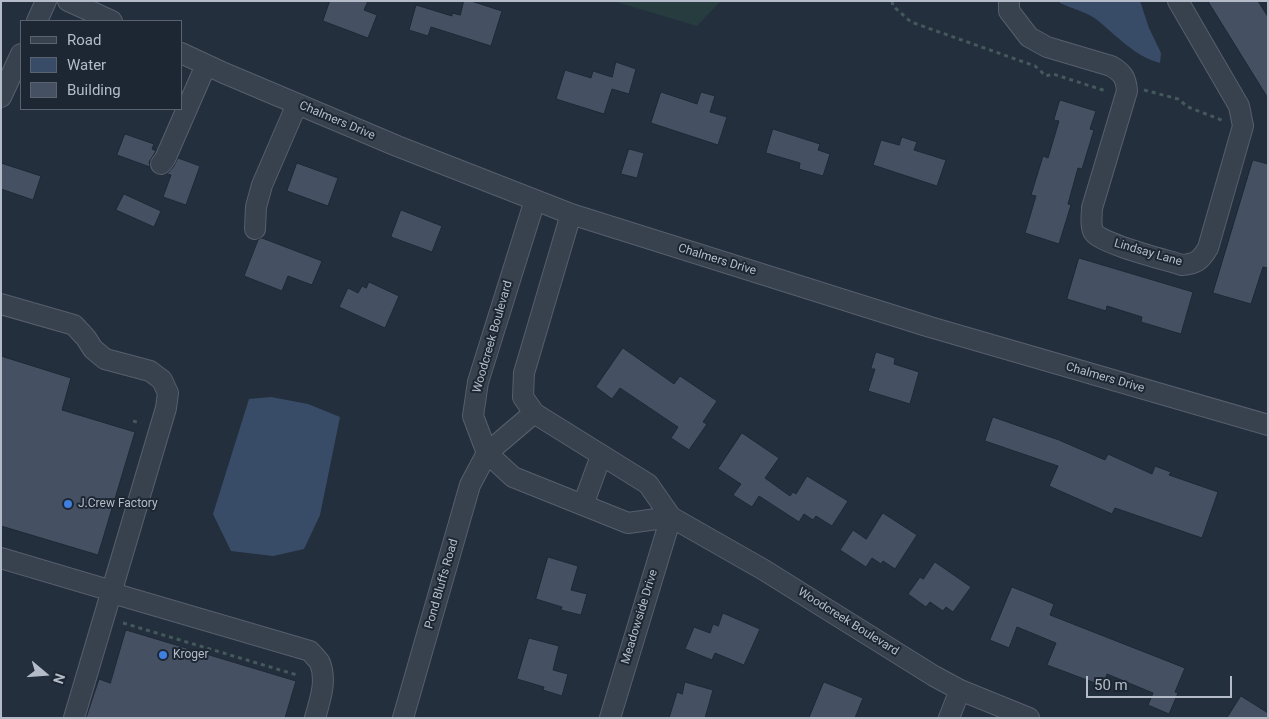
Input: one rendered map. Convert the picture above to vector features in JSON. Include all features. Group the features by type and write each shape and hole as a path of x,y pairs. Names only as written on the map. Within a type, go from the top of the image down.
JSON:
{"street":[{"path":"37,20 46,1"},
{"path":"68,1 110,20"},
{"name":"Lindsay Lane","path":"1009,1 1009,11 1028,37 1047,47 1111,66 1121,72 1126,81 1127,92 1092,208 1091,221 1093,232 1100,239 1112,244 1182,265 1192,264 1202,259 1208,248 1244,126 1239,106 1178,1"},
{"name":"Chalmers Drive","path":"182,53 297,104 571,214 930,327 1268,425"},
{"path":"1,97 20,56"},
{"path":"161,164 165,159 206,65"},
{"path":"255,229 256,207 262,185 297,104"},
{"name":"Woodcreek Boulevard","path":"535,200 478,382 473,416 487,453 513,477 628,523 671,517"},
{"path":"487,453 534,413 523,398 524,373 571,214"},
{"path":"1,304 74,325 93,349 106,358 150,371 162,380 168,394 166,408 74,718"},
{"name":"Woodcreek Boulevard","path":"534,413 648,484 671,517 764,570 934,676 960,690 1029,718"},
{"name":"Pond Bluffs Road","path":"403,718 470,486 487,453"},
{"path":"583,505 601,456"},
{"name":"Meadowside Drive","path":"610,718 671,517"},
{"path":"1,558 310,651 320,662 323,677 322,691 315,718"},
{"path":"949,718 960,690"}],"path":[{"path":"133,421 146,425"},
{"path":"120,623 297,675"}],"green space":[{"path":"613,1 721,1 697,26"}],"water":[{"path":"1059,1 1140,1 1149,28 1161,53 1160,63 1134,50 1096,19"},
{"path":"271,397 308,404 340,417 320,515 304,549 273,556 231,551 213,514 249,399"}],"building":[{"path":"330,1 368,1 364,10 377,15 368,38 323,21"},
{"path":"464,1 471,1 502,11 491,46 431,27 428,36 409,30 416,5 452,16 452,13 460,15"},
{"path":"1208,1 1258,1 1268,17 1268,98"},
{"path":"616,62 636,69 629,94 612,89 604,114 556,99 565,70 591,78 593,71 612,77"},
{"path":"661,92 697,104 701,92 715,96 710,112 727,117 718,145 651,123"},
{"path":"1060,100 1096,111 1090,129 1094,130 1082,169 1078,168 1068,204 1071,205 1059,244 1025,233 1036,196 1031,195 1043,156 1048,158 1059,121 1054,120"},
{"path":"773,129 820,144 818,150 830,154 823,176 799,169 800,163 766,153"},
{"path":"125,134 154,144 152,149 156,151 149,162 150,167 117,155"},
{"path":"902,137 917,142 914,150 946,160 937,186 873,165 881,140 899,145"},
{"path":"629,149 644,153 637,178 621,174"},
{"path":"178,158 200,166 186,205 163,197 171,175 167,174"},
{"path":"1253,160 1268,164 1268,268 1263,267 1251,304 1213,293"},
{"path":"1,163 41,176 33,200 1,189"},
{"path":"297,163 338,178 328,206 287,191"},
{"path":"124,194 161,211 154,227 116,210"},
{"path":"401,210 442,226 432,252 391,237"},
{"path":"262,238 322,261 312,285 288,276 282,291 244,276 258,240"},
{"path":"1079,258 1193,292 1181,334 1141,322 1142,317 1107,306 1106,311 1067,299"},
{"path":"369,282 399,296 385,328 339,307 348,288 358,293 362,286 366,288"},
{"path":"623,348 674,384 680,376 717,401 703,422 707,424 689,450 671,438 678,427 620,388 612,399 596,387"},
{"path":"876,352 895,358 894,364 919,372 910,404 868,391 875,369 871,369"},
{"path":"1,356 71,378 62,410 135,432 98,555 1,526"},
{"path":"993,417 1059,440 1105,460 1108,454 1152,474 1155,466 1171,472 1169,475 1218,492 1202,538 1115,508 1112,514 1049,486 1058,466 985,441"},
{"path":"742,433 779,458 765,478 790,496 793,492 796,494 807,476 848,501 832,526 816,516 813,520 804,514 799,522 759,496 752,507 733,495 741,484 718,469"},
{"path":"883,513 917,535 895,569 883,561 881,564 872,558 866,567 840,550 853,530 866,539"},
{"path":"548,557 578,566 571,590 587,594 581,615 561,610 562,607 536,599"},
{"path":"935,562 971,587 953,612 946,607 943,611 930,602 926,607 908,594 920,577 923,579"},
{"path":"1012,587 1054,604 1050,615 1185,668 1175,692 1178,693 1169,714 1148,705 1153,693 1107,674 1103,686 1047,665 1056,643 1017,627 1009,648 990,640"},
{"path":"723,613 760,629 744,665 715,653 712,660 685,649 694,627 710,633 713,624 718,626"},
{"name":"Kroger","path":"126,630 296,681 285,718 86,718 99,679 110,683"},
{"path":"529,638 559,646 553,670 568,674 562,696 543,690 544,687 517,679"},
{"path":"685,682 713,690 705,718 669,718 677,692 682,694"},
{"path":"824,682 863,698 855,718 809,718"},
{"path":"1241,696 1268,713 1268,718 1227,718"}],"place":[{"name":"J.Crew Factory","path":"68,504"},
{"name":"Kroger","path":"163,655"}]}
